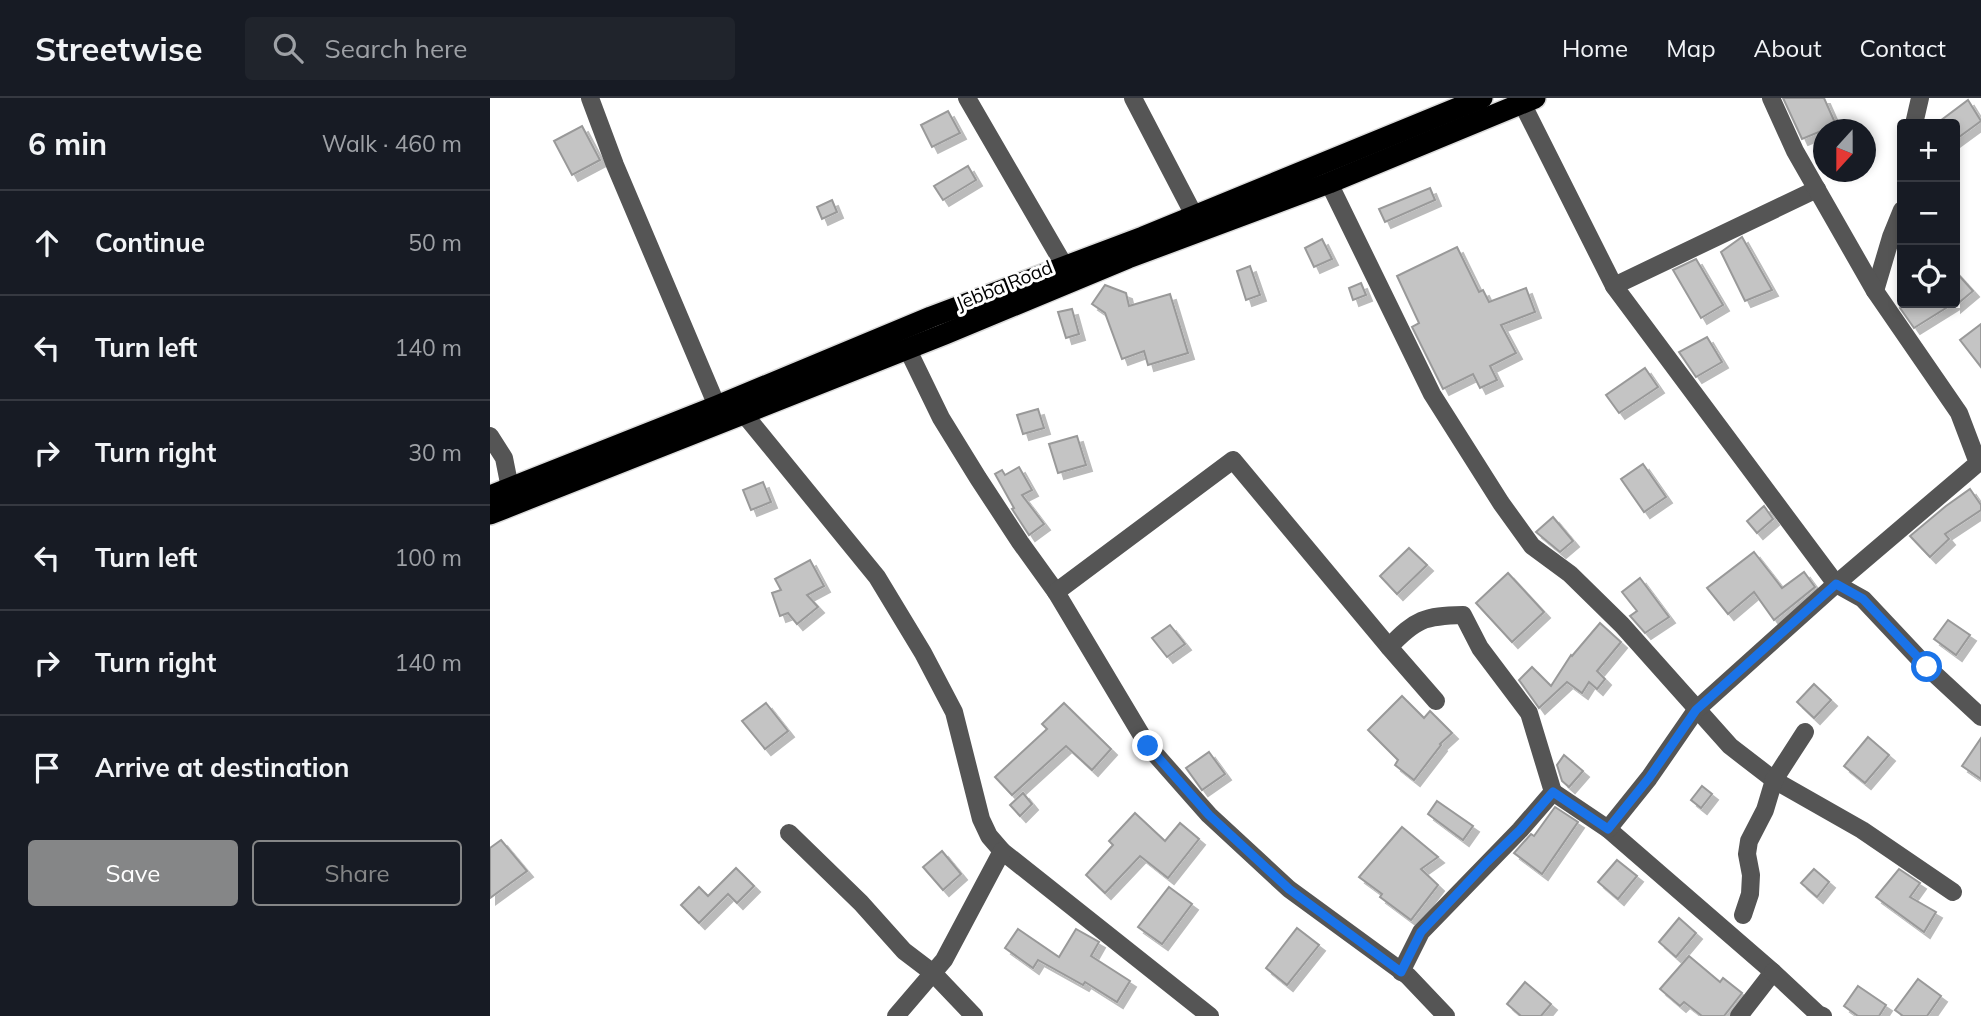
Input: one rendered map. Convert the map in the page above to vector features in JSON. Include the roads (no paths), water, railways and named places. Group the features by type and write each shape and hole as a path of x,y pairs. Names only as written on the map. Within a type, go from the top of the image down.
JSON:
{"highway":[{"name":"Jebba Road","path":"500,492 717,407 920,321 1143,237 1482,98"},
{"name":"Jebba Road","path":"490,514 1128,258 1329,183 1529,101"}],"street":[{"path":"590,98 615,165 717,407"},
{"path":"967,98 1064,265"},
{"path":"1133,98 1194,215"},
{"path":"1608,829 1649,778 1696,710 1836,584 1978,463 1959,413 1875,291 1795,150 1771,98"},
{"path":"1915,119 1920,98"},
{"path":"1529,101 1614,286 1836,584 1863,599 1927,667 1981,717"},
{"path":"1329,183 1432,394 1501,503 1532,546 1570,573 1622,625 1730,746 1774,780 1862,830 1953,892"},
{"path":"1614,286 1817,189"},
{"path":"1875,291 1897,222"},
{"path":"907,348 941,418 1020,542 1056,592 1148,746 1200,805 1289,889 1401,972 1446,1016"},
{"path":"744,414 877,577 923,653 954,712 981,819 989,836 1002,851 1210,1016"},
{"path":"490,436 503,458 500,492"},
{"path":"1056,592 1233,460 1436,701"},
{"path":"1389,647 1411,625 1438,615 1463,615 1480,648 1529,713 1553,792 1608,829 1818,1014 1824,1016"},
{"path":"1743,915 1750,894 1751,875 1747,854 1749,841 1765,810 1774,780 1805,732"},
{"path":"1401,972 1421,932 1553,792"},
{"path":"789,833 861,903 904,951 933,973 974,1016"},
{"path":"896,1016 944,960 1002,851"},
{"path":"1739,1016 1773,972"}]}
